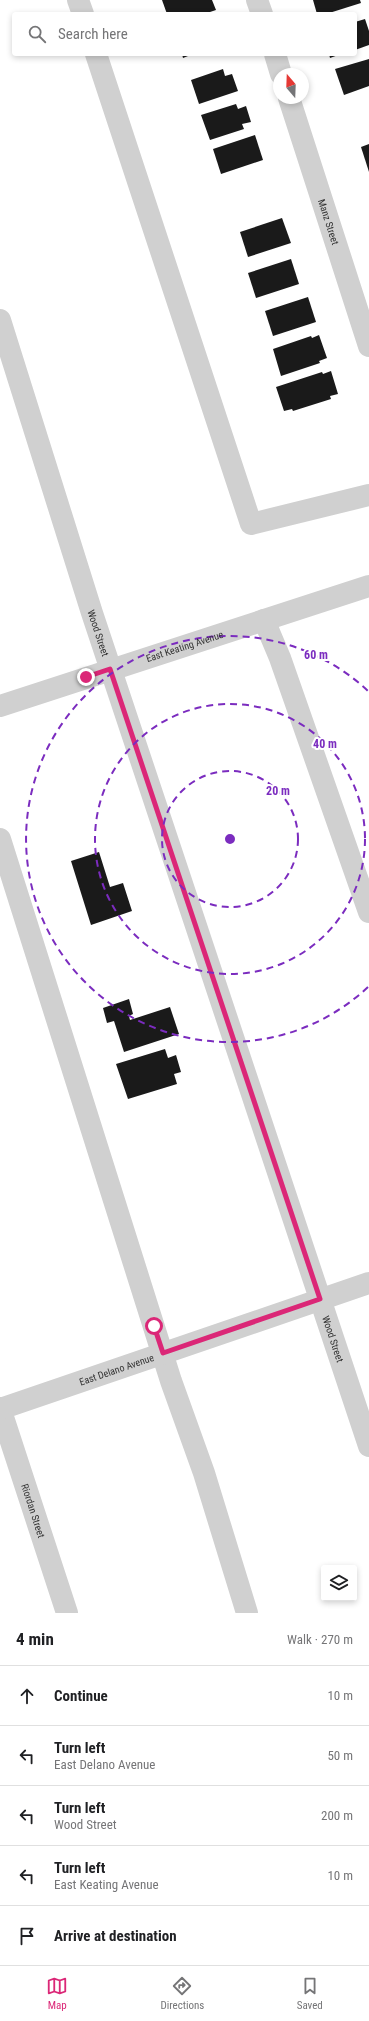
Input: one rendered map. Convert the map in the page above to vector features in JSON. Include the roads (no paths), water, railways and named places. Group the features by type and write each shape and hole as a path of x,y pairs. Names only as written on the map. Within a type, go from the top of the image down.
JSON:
{"street":[{"path":"78,0 82,12"},
{"path":"257,0 261,12"},
{"path":"97,56 251,524 369,494"},
{"path":"276,56 279,68"},
{"name":"Manz Street","path":"291,104 369,346"},
{"name":"Wood Street","path":"0,320 110,669 369,1446"},
{"name":"East Keating Avenue","path":"0,706 369,586"},
{"path":"264,620 286,672 369,912"},
{"path":"0,839 163,1353 206,1480 248,1613"},
{"name":"East Delano Avenue","path":"0,1408 369,1283"},
{"name":"Riordan Street","path":"0,1408 67,1613"}]}
